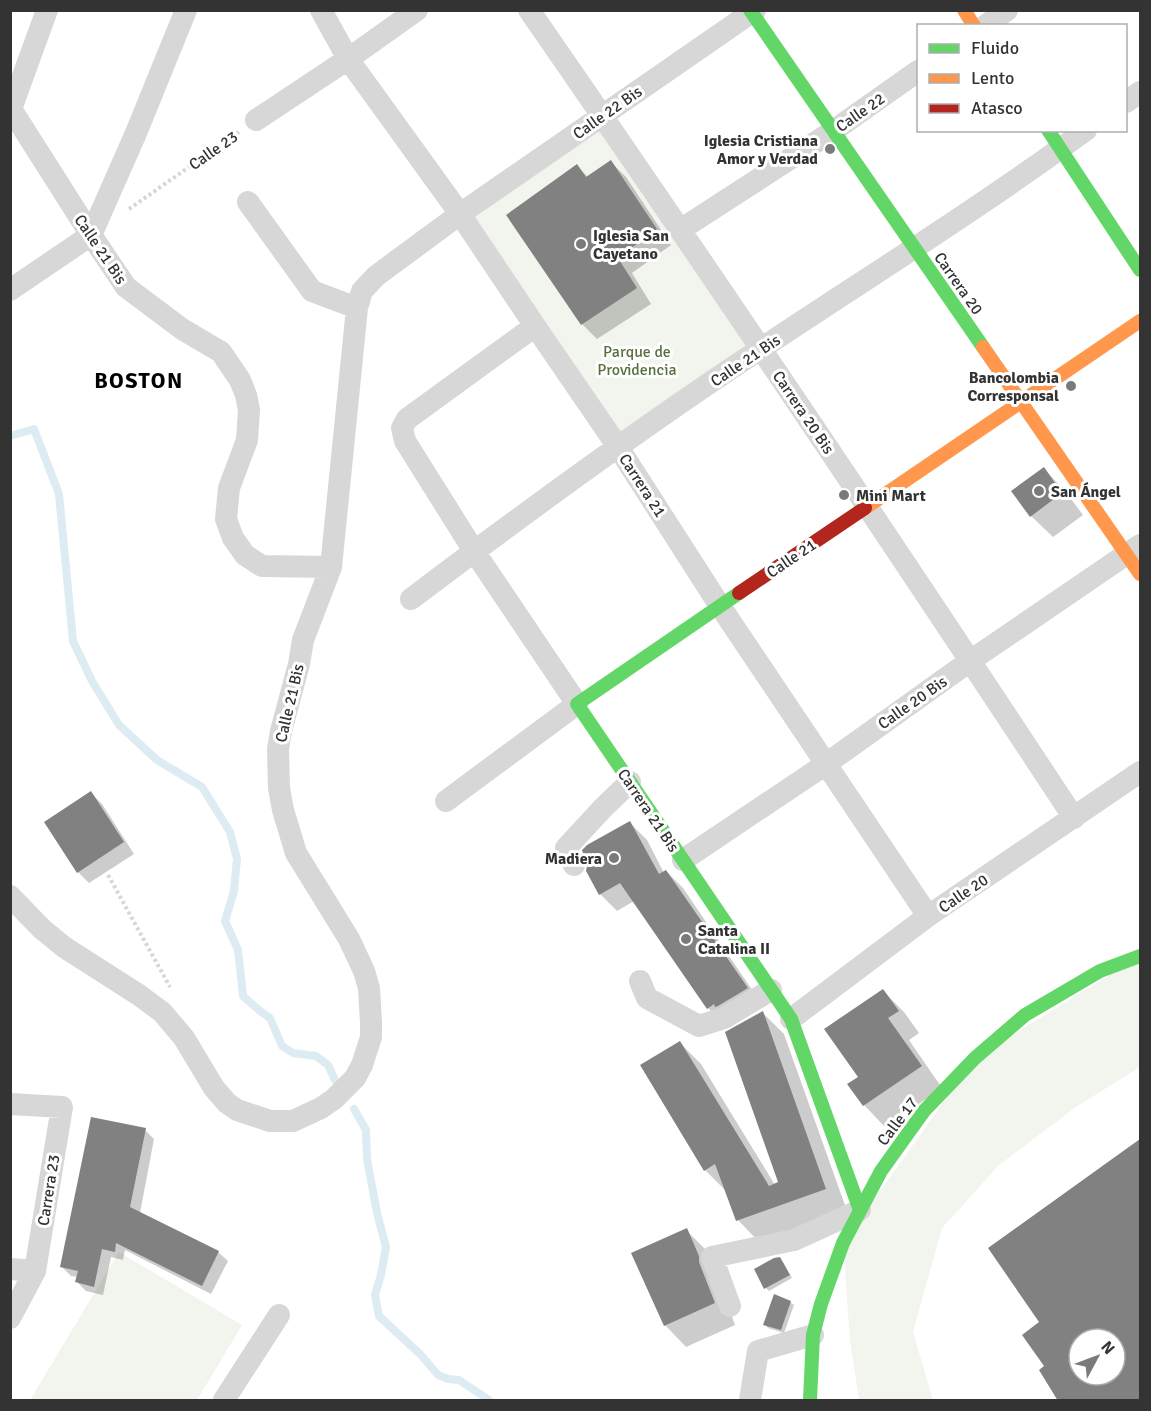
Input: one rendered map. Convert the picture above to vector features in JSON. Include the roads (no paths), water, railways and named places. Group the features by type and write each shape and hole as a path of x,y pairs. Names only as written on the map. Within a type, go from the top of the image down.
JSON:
{"main road":[{"path":"964,10 974,24"},
{"name":"Carrera 20","path":"752,11 1021,403 1134,549 1140,574"},
{"path":"1049,132 1140,270"},
{"name":"Calle 21","path":"578,704 1140,321"},
{"name":"Carrera 21 Bis","path":"578,704 791,1019 860,1210"},
{"name":"Calle 17","path":"810,1401 813,1335 821,1304 843,1243 881,1171 924,1111 975,1058 1025,1016 1100,971 1140,956"}],"street":[{"path":"11,109 47,10"},
{"path":"10,290 91,235 186,10"},
{"name":"Carrera 21","path":"321,10 348,59 460,214 618,447 720,606 928,916"},
{"path":"256,120 417,10"},
{"name":"Carrera 20 Bis","path":"529,10 761,348 1074,818"},
{"path":"988,24 1006,10"},
{"name":"Calle 22 Bis","path":"357,308 362,291 376,276 460,214 752,11"},
{"name":"Calle 22","path":"680,230 833,130 917,72"},
{"path":"1127,101 1140,92"},
{"name":"Calle 21 Bis","path":"10,896 42,929 64,947 162,1012 184,1038 214,1088 227,1103 237,1110 270,1121 293,1120 321,1108 334,1099 355,1078 362,1065 371,1037 369,988 364,970 349,939 296,853 279,788 278,749 281,731 303,640 331,567 262,566 245,555 233,538 226,519 229,488 247,440 249,410 240,380 222,352 182,329 126,287 11,109"},
{"name":"Calle 21 Bis","path":"411,599 618,447 761,348 915,249 1083,132"},
{"path":"248,202 312,291 357,308 331,567"},
{"name":"Carrera 21 Bis","path":"535,326 407,419 402,428 405,441 474,551 578,704"},
{"name":"Calle 20 Bis","path":"683,860 826,764 970,661 1134,549"},
{"name":"Calle 21","path":"446,801 578,704"},
{"name":"Calle 20","path":"791,1019 928,916 1140,772"},
{"path":"574,865 566,848 630,782"},
{"path":"640,981 647,999 699,1026 724,1018 771,990"},
{"name":"Carrera 23","path":"10,1104 62,1107 35,1271 10,1318"},
{"path":"730,1306 712,1257 794,1240 860,1210"},
{"path":"10,1269 35,1271"},
{"path":"224,1401 279,1315"},
{"path":"750,1401 758,1351 813,1335"}],"waterway":[{"path":"10,436 34,429 59,494 73,641 92,681 119,725 157,760 202,787 230,832 237,859 234,891 225,921 238,950 243,996 270,1018 282,1046 293,1053 316,1056 328,1065 335,1080"},
{"path":"354,1109 366,1130 367,1159 386,1247 375,1295 379,1316 421,1355 438,1375 459,1380 489,1400"}],"place":[{"name":"Iglesia Cristiana Amor y Verdad","path":"830,149"},
{"name":"Iglesia San Cayetano","path":"581,244"},
{"name":"Bancolombia Corresponsal","path":"1071,386"},
{"name":"San Ángel","path":"1039,491"},
{"name":"Mini Mart","path":"844,495"},
{"name":"Madiera","path":"614,858"},
{"name":"Santa Catalina II","path":"686,939"}],"district":[{"name":"BOSTON","path":"139,380"}],"park label":[{"name":"Parque de Providencia","path":"637,360"}]}
